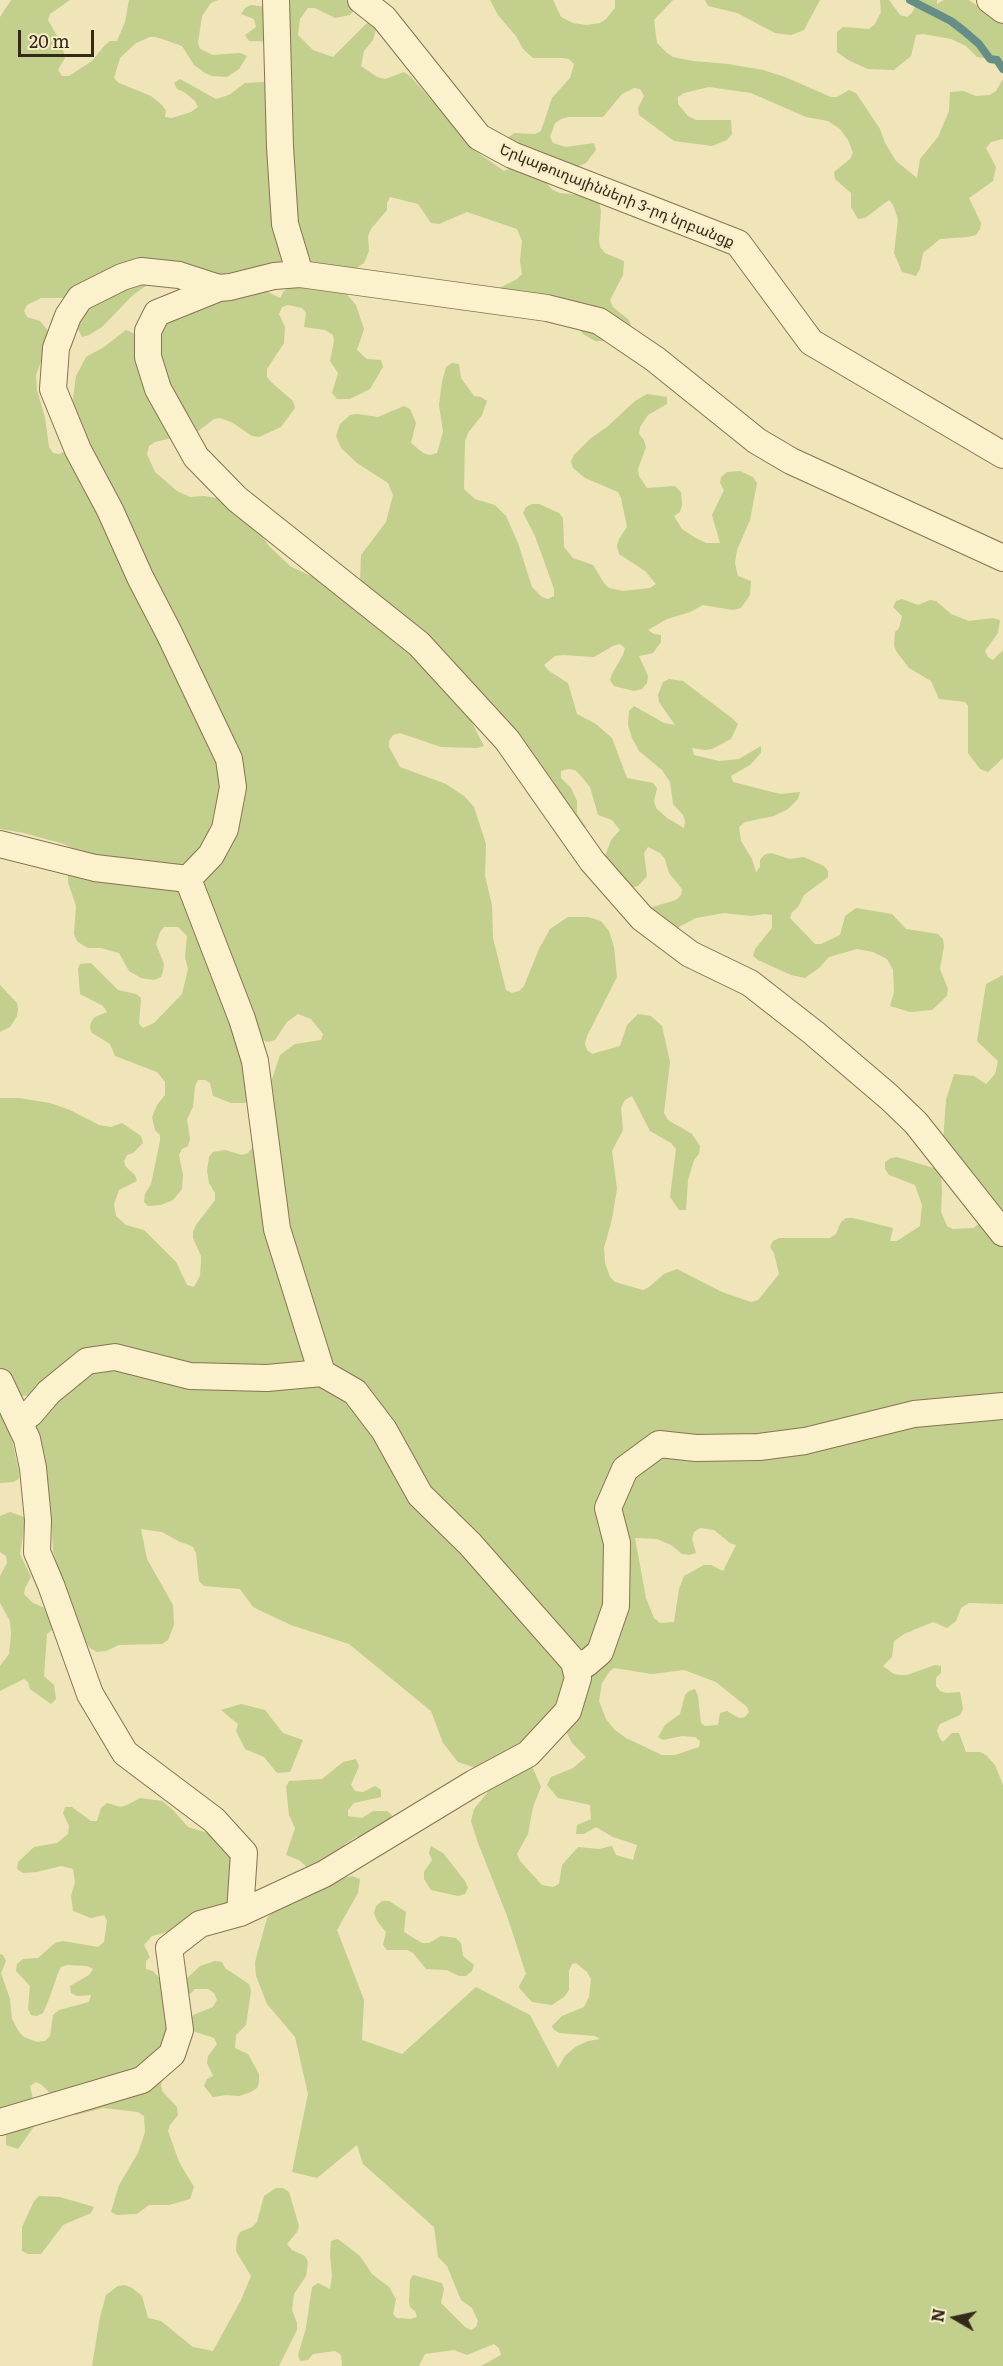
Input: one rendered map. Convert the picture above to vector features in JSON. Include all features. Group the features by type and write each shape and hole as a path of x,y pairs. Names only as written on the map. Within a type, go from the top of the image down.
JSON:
{"street":[{"path":"276,0 280,147 285,224 300,274"},
{"name":"Երկաթուղայինների 3-րդ նրբանցք","path":"361,0 384,18 479,137 512,155 738,243 811,342 1003,455"},
{"path":"990,0 1003,10"},
{"path":"188,879 211,855 225,829 233,787 229,759 140,577 110,510 78,450 53,389 56,348 68,316 80,298 122,277 141,271 179,275 219,288"},
{"path":"1003,558 791,461 766,446 655,359 599,321 547,308 300,274 274,276 219,288 157,313 148,331 148,357 158,389 196,457 237,499 419,644 507,740 592,861 642,918 690,954 750,983 814,1033 889,1097 916,1123 999,1231 1003,1233"},
{"path":"0,844 94,868 188,879"},
{"path":"188,879 242,1019 255,1061 277,1229 322,1373"},
{"path":"0,2122 142,2080 172,2054 180,2030 169,1948 200,1924 240,1913 324,1874 474,1783 528,1754 568,1711 578,1678 574,1662 470,1544 420,1495 384,1430 354,1392 322,1373 267,1378 190,1376 115,1356 87,1361 57,1385 31,1413 19,1422"},
{"path":"0,1382 27,1438 33,1468 38,1520 37,1552 90,1694 124,1754 214,1821 244,1853 240,1913"},
{"path":"574,1662 586,1664 600,1652 616,1606 617,1543 608,1508 625,1469 659,1444 696,1448 759,1447 805,1442 914,1414 1003,1406"}],"green space":[{"path":"11,0 70,0 50,14 48,20 62,45 65,58 58,70 62,76 69,76 92,61 110,41 117,41 125,22 129,0 218,0 211,3 202,16 198,43 200,49 213,55 240,53 247,56 239,69 227,77 205,73 194,65 182,46 156,37 136,43 120,58 114,78 119,83 151,96 166,111 165,117 172,118 191,112 198,107 195,101 177,89 174,83 180,79 216,99 229,95 245,83 265,82 268,110 278,42 249,41 245,35 256,27 254,19 241,14 245,8 251,5 279,9 284,0 354,0 354,10 350,15 335,18 315,8 308,8 300,19 298,35 313,50 333,57 369,21 377,26 373,40 364,51 361,66 377,77 385,79 404,72 410,76 434,103 440,106 474,150 504,171 516,165 506,143 509,137 514,133 535,134 541,131 552,98 570,78 574,64 569,59 533,58 523,49 490,0 553,0 561,17 573,23 586,25 600,23 606,19 615,8 615,0 673,0 654,20 657,43 667,53 673,57 693,61 763,70 831,97 837,97 849,90 856,93 880,129 896,161 917,178 920,159 938,137 949,111 950,92 963,91 976,96 990,95 996,91 1003,79 1003,139 991,142 986,148 996,167 993,181 969,198 981,223 980,229 976,235 968,237 940,239 923,253 916,276 902,272 894,253 898,219 889,200 865,218 858,219 851,207 851,193 835,179 834,172 850,159 853,153 840,129 828,121 806,117 751,93 709,87 684,93 678,97 678,104 688,116 696,120 731,120 732,134 727,140 712,146 674,141 639,115 638,108 644,96 640,89 634,88 622,94 603,117 561,119 555,123 550,137 553,143 566,147 594,143 596,150 586,163 551,178 548,185 560,193 594,197 601,210 600,247 605,253 624,261 623,275 610,300 613,307 629,320 631,326 628,333 610,341 595,341 579,329 484,296 517,279 522,274 520,261 522,241 517,229 467,212 439,224 431,223 418,204 390,197 387,210 368,236 369,251 364,263 351,272 262,277 157,278 133,295 102,327 82,337 76,325 75,303 63,298 41,298 27,305 24,311 27,317 40,321 49,332 47,346 36,375 37,390 45,418 49,447 53,453 59,454 66,451 75,425 73,398 76,376 86,357 126,330 138,335 160,324 248,291 268,292 280,298 290,287 304,285 342,289 356,305 364,329 357,350 367,359 381,360 383,367 370,389 350,399 337,399 332,393 338,373 330,361 333,335 325,330 304,327 306,313 302,308 288,305 282,307 279,314 285,327 284,343 267,369 267,377 293,401 295,408 281,427 259,437 252,436 233,423 220,418 214,419 197,432 155,442 149,446 147,454 155,472 177,491 190,497 204,496 223,499 246,515 269,546 290,566 321,581 360,584 361,555 386,522 393,495 388,483 357,463 341,448 336,436 340,424 350,415 378,417 404,406 410,409 416,423 411,443 423,453 430,455 437,453 443,432 439,405 442,382 446,367 452,363 459,364 461,378 474,396 487,401 482,415 468,433 465,441 464,489 475,499 495,505 506,516 518,543 532,587 542,597 548,599 554,596 554,589 535,536 523,513 526,507 532,504 539,504 559,513 563,518 564,547 573,558 593,565 609,588 623,591 650,588 656,584 645,571 619,554 617,546 619,539 627,527 618,492 585,478 573,468 571,461 591,438 607,427 635,401 647,394 667,397 667,404 648,415 640,427 639,434 646,447 638,469 639,476 647,488 675,486 681,492 680,512 674,516 682,529 706,543 720,543 712,515 724,490 720,483 721,477 727,472 740,471 753,477 757,483 750,520 737,550 735,563 738,576 751,581 750,595 741,608 733,610 703,605 690,612 667,619 648,630 661,635 661,642 653,653 639,656 648,676 647,683 642,689 634,691 614,686 610,680 625,648 620,644 594,657 555,656 544,665 568,683 577,714 596,724 612,738 627,778 653,783 657,788 654,801 656,808 684,828 683,815 673,804 670,782 662,770 639,751 632,738 628,725 629,711 634,706 664,723 675,725 659,702 658,695 663,682 669,679 683,681 733,719 738,724 731,739 712,749 692,748 694,755 719,761 739,759 761,746 761,753 750,765 731,776 733,782 780,794 800,792 798,799 788,809 774,816 745,822 739,827 741,841 752,859 756,872 760,867 760,860 764,855 771,853 790,859 804,857 824,866 828,871 828,877 804,895 790,918 815,944 821,944 840,935 845,916 856,908 892,914 906,929 938,934 943,939 944,946 940,969 948,989 947,996 932,1010 910,1012 890,1006 894,992 893,970 887,959 873,952 857,949 829,957 805,978 791,975 758,960 753,956 755,949 772,928 772,915 751,916 724,913 696,918 669,932 649,908 676,900 681,895 682,889 669,873 665,859 660,853 648,847 644,853 647,876 638,886 630,888 604,859 611,840 620,830 612,820 598,815 590,787 580,775 575,770 561,771 561,778 571,788 577,801 577,814 586,827 585,834 468,715 484,746 477,748 441,747 400,733 393,735 389,741 389,747 400,767 446,784 464,796 474,807 486,844 485,876 492,905 493,938 506,990 512,993 524,986 550,929 568,917 588,917 601,921 609,931 614,947 617,977 587,1036 585,1044 587,1050 592,1054 620,1046 627,1025 638,1014 651,1016 662,1026 670,1062 664,1113 668,1120 692,1134 700,1146 699,1154 694,1160 688,1180 686,1210 679,1210 670,1197 676,1149 671,1143 650,1131 632,1096 625,1100 621,1108 623,1130 612,1151 617,1189 604,1248 605,1263 610,1277 615,1282 643,1290 664,1274 677,1269 722,1292 751,1302 758,1300 779,1274 774,1253 770,1247 773,1241 779,1238 830,1238 836,1234 841,1222 846,1218 853,1218 893,1228 890,1241 897,1241 920,1226 922,1205 915,1185 889,1175 885,1169 885,1162 897,1157 937,1169 941,1175 941,1212 947,1226 953,1229 974,1228 981,1216 943,1142 946,1100 954,1074 974,1076 986,1084 995,1074 998,1061 977,1041 986,984 1003,975 1003,1604 969,1603 961,1608 956,1621 947,1628 933,1622 904,1634 894,1641 892,1657 883,1666 894,1674 907,1675 935,1665 941,1666 941,1673 936,1678 936,1686 940,1691 946,1693 960,1692 963,1709 960,1715 940,1724 937,1730 939,1737 943,1742 952,1733 959,1733 966,1752 980,1752 986,1755 995,1765 1003,1785 1003,2366 481,2366 501,2355 499,2348 494,2344 467,2355 454,2350 425,2354 419,2366 342,2366 341,2355 335,2351 313,2354 308,2360 300,2361 298,2355 306,2328 312,2287 318,2283 330,2289 331,2241 338,2239 360,2256 372,2274 389,2287 396,2299 393,2314 397,2318 417,2317 409,2301 410,2280 413,2275 442,2283 444,2289 441,2303 465,2327 471,2330 476,2327 478,2321 472,2308 461,2300 447,2266 438,2257 434,2227 363,2164 357,2145 317,2178 292,2172 308,2094 295,2037 267,2004 256,1976 255,1962 267,1918 278,1907 323,1883 352,1876 360,1879 358,1893 337,1930 364,2000 362,2040 402,2054 476,1987 530,2015 558,2068 565,2056 575,2047 600,2039 595,2036 559,2033 552,2026 562,2016 584,2007 589,1997 591,1979 587,1972 576,1963 572,1964 569,1971 569,1990 564,1997 552,2005 532,2002 520,1989 519,1986 526,1974 471,1821 474,1809 491,1788 531,1764 541,1787 533,1807 528,1834 517,1854 520,1861 542,1885 553,1887 559,1884 562,1865 578,1847 599,1849 612,1846 616,1855 633,1860 637,1845 613,1837 596,1827 584,1834 576,1834 577,1825 591,1819 590,1805 558,1798 547,1785 551,1777 573,1768 586,1757 572,1743 565,1729 595,1671 570,1689 549,1732 480,1767 473,1767 458,1762 443,1743 431,1711 349,1644 291,1625 253,1607 240,1589 204,1586 199,1581 196,1553 193,1547 162,1532 141,1529 147,1559 173,1605 174,1625 168,1640 162,1644 119,1645 97,1652 90,1648 81,1635 53,1552 52,1530 33,1432 36,1395 15,1395 0,1379 0,1098 19,1098 50,1103 70,1110 99,1125 111,1127 122,1123 141,1136 143,1143 133,1153 127,1155 124,1161 137,1181 119,1190 114,1204 116,1216 126,1225 144,1230 176,1262 187,1285 194,1287 200,1276 201,1256 193,1238 193,1232 215,1200 215,1193 209,1183 207,1171 209,1157 213,1152 225,1150 242,1155 248,1153 252,1148 252,1128 280,1055 295,1044 321,1040 323,1034 311,1019 298,1014 287,1022 275,1040 268,1042 262,1040 255,1028 229,1003 227,1017 240,1055 255,1077 249,1098 245,1103 231,1103 213,1096 210,1083 198,1080 195,1086 193,1107 187,1119 190,1139 188,1146 182,1149 179,1155 183,1175 182,1189 173,1200 161,1205 148,1206 144,1202 145,1194 151,1184 160,1141 160,1135 155,1130 152,1117 157,1105 165,1095 165,1082 157,1072 115,1056 110,1044 92,1033 91,1022 95,1017 107,1012 103,1006 80,994 78,969 80,964 91,963 118,990 136,994 141,998 139,1024 143,1028 154,1023 182,994 188,969 185,957 187,936 178,927 164,927 160,932 156,944 164,964 161,977 154,980 141,978 129,971 119,953 101,948 88,948 81,944 74,934 76,906 68,876 75,875 82,853 64,844 0,829 0,17","holes":["700,1528 714,1530 736,1545 723,1571 711,1565 704,1565 684,1576 679,1589 674,1622 660,1623 654,1618 646,1598 635,1538 657,1539 671,1545 682,1554 689,1555 696,1553 692,1539 694,1532","614,1668 652,1674 684,1670 716,1682 747,1707 749,1712 745,1717 739,1718 727,1711 720,1713 718,1725 705,1726 701,1723 695,1689 689,1691 685,1695 680,1714 665,1725 658,1737 663,1740 682,1736 695,1737 700,1741 699,1747 675,1755 662,1755 626,1738 606,1719 599,1701 602,1683"]},
{"path":"705,0 820,0 804,30 791,35 775,33 737,13 708,6"},
{"path":"880,0 889,0 900,15 907,17 912,13 918,0 937,0 937,4 944,0 969,0 1003,23 1003,64 997,60 977,57 966,46 951,39 923,34 916,35 911,56 894,70 868,69 848,60 837,52 837,32 843,27 869,29 875,24 881,12"},
{"path":"902,599 918,605 930,600 936,601 951,614 969,621 993,618 1000,620 998,633 985,651 993,660 1003,650 1003,758 988,772 980,769 968,753 968,706 965,702 939,699 931,681 909,668 896,651 895,632 899,628 902,616 893,607 896,601"},
{"path":"0,985 17,1003 18,1009 17,1016 10,1027 0,1032"},
{"path":"0,1405 8,1421 19,1472 19,1479 13,1482 0,1483"},
{"path":"10,1512 24,1517 20,1554 31,1577 24,1594 33,1603 57,1613 57,1626 47,1634 44,1676 54,1685 56,1699 51,1704 30,1689 28,1682 24,1679 0,1691 0,1666 9,1654 11,1634 10,1621 0,1603 0,1576 7,1563 6,1556 0,1552 0,1516"},
{"path":"241,1704 265,1710 283,1733 303,1740 290,1772 277,1773 264,1757 245,1749 236,1731 238,1724 221,1710"},
{"path":"356,1759 359,1766 351,1785 355,1791 363,1792 375,1786 381,1790 381,1797 354,1803 348,1810 348,1816 362,1818 373,1811 387,1811 392,1815 387,1829 369,1838 356,1837 344,1845 338,1866 310,1870 299,1860 286,1855 295,1828 289,1815 286,1787 289,1781 322,1779 343,1762"},
{"path":"140,1798 162,1801 188,1827 214,1835 236,1854 233,1901 179,1929 152,1936 144,1945 150,1957 146,1961 146,1969 153,1971 162,1981 184,1981 200,1966 215,1961 222,1962 225,1968 249,1984 251,1991 246,2025 236,2035 235,2048 248,2054 259,2074 259,2082 257,2088 239,2096 213,2097 204,2086 207,2079 213,2076 207,2063 208,2056 217,2044 214,2038 193,2031 190,2023 193,2015 213,2007 217,2000 214,1993 208,1989 195,1989 185,1999 166,2005 165,2019 170,2033 167,2070 161,2084 162,2091 177,2107 178,2115 168,2131 179,2162 194,2187 190,2199 169,2205 149,2205 137,2214 117,2215 111,2212 119,2185 138,2153 145,2132 144,2116 138,2112 103,2108 76,2115 70,2114 42,2085 36,2082 30,2086 38,2121 18,2149 6,2145 6,2129 0,2115 0,1954 6,1961 1,1973 10,1999 12,2019 24,2037 37,2042 45,2041 50,2036 53,2015 59,2010 89,2002 91,1995 77,1996 71,1993 70,1986 89,1975 93,1969 87,1966 67,1965 61,1967 58,1973 43,2013 37,2016 31,2015 28,2009 30,1986 16,1971 17,1964 23,1959 38,1958 55,1943 63,1941 98,1947 104,1942 107,1921 104,1915 91,1918 73,1911 71,1896 75,1882 73,1869 61,1866 23,1873 17,1869 18,1862 34,1847 57,1843 68,1834 69,1826 63,1813 65,1807 72,1807 91,1821 97,1821 101,1808 107,1803 120,1807"},
{"path":"431,1846 443,1853 465,1881 468,1888 465,1894 458,1896 431,1890 424,1879 424,1872 432,1860 429,1853"},
{"path":"382,1901 389,1901 406,1912 404,1932 422,1943 429,1943 441,1936 456,1938 461,1943 463,1956 474,1965 472,1971 466,1976 459,1976 447,1970 426,1969 413,1953 407,1950 387,1950 383,1945 386,1932 374,1913 376,1906"},
{"path":"276,2188 283,2188 289,2192 299,2226 287,2244 292,2250 305,2256 308,2262 306,2276 294,2294 292,2310 297,2330 279,2366 92,2366 106,2295 118,2286 125,2285 142,2296 148,2318 161,2321 193,2347 213,2351 241,2300 251,2276 236,2251 237,2238 240,2232 257,2222 264,2196"},
{"path":"39,2196 60,2197 94,2207 91,2213 63,2225 41,2254 28,2254 22,2251 22,2227 34,2201"}],"waterway":[{"path":"910,0 951,21 979,44 990,59 997,60 1003,69"}]}
